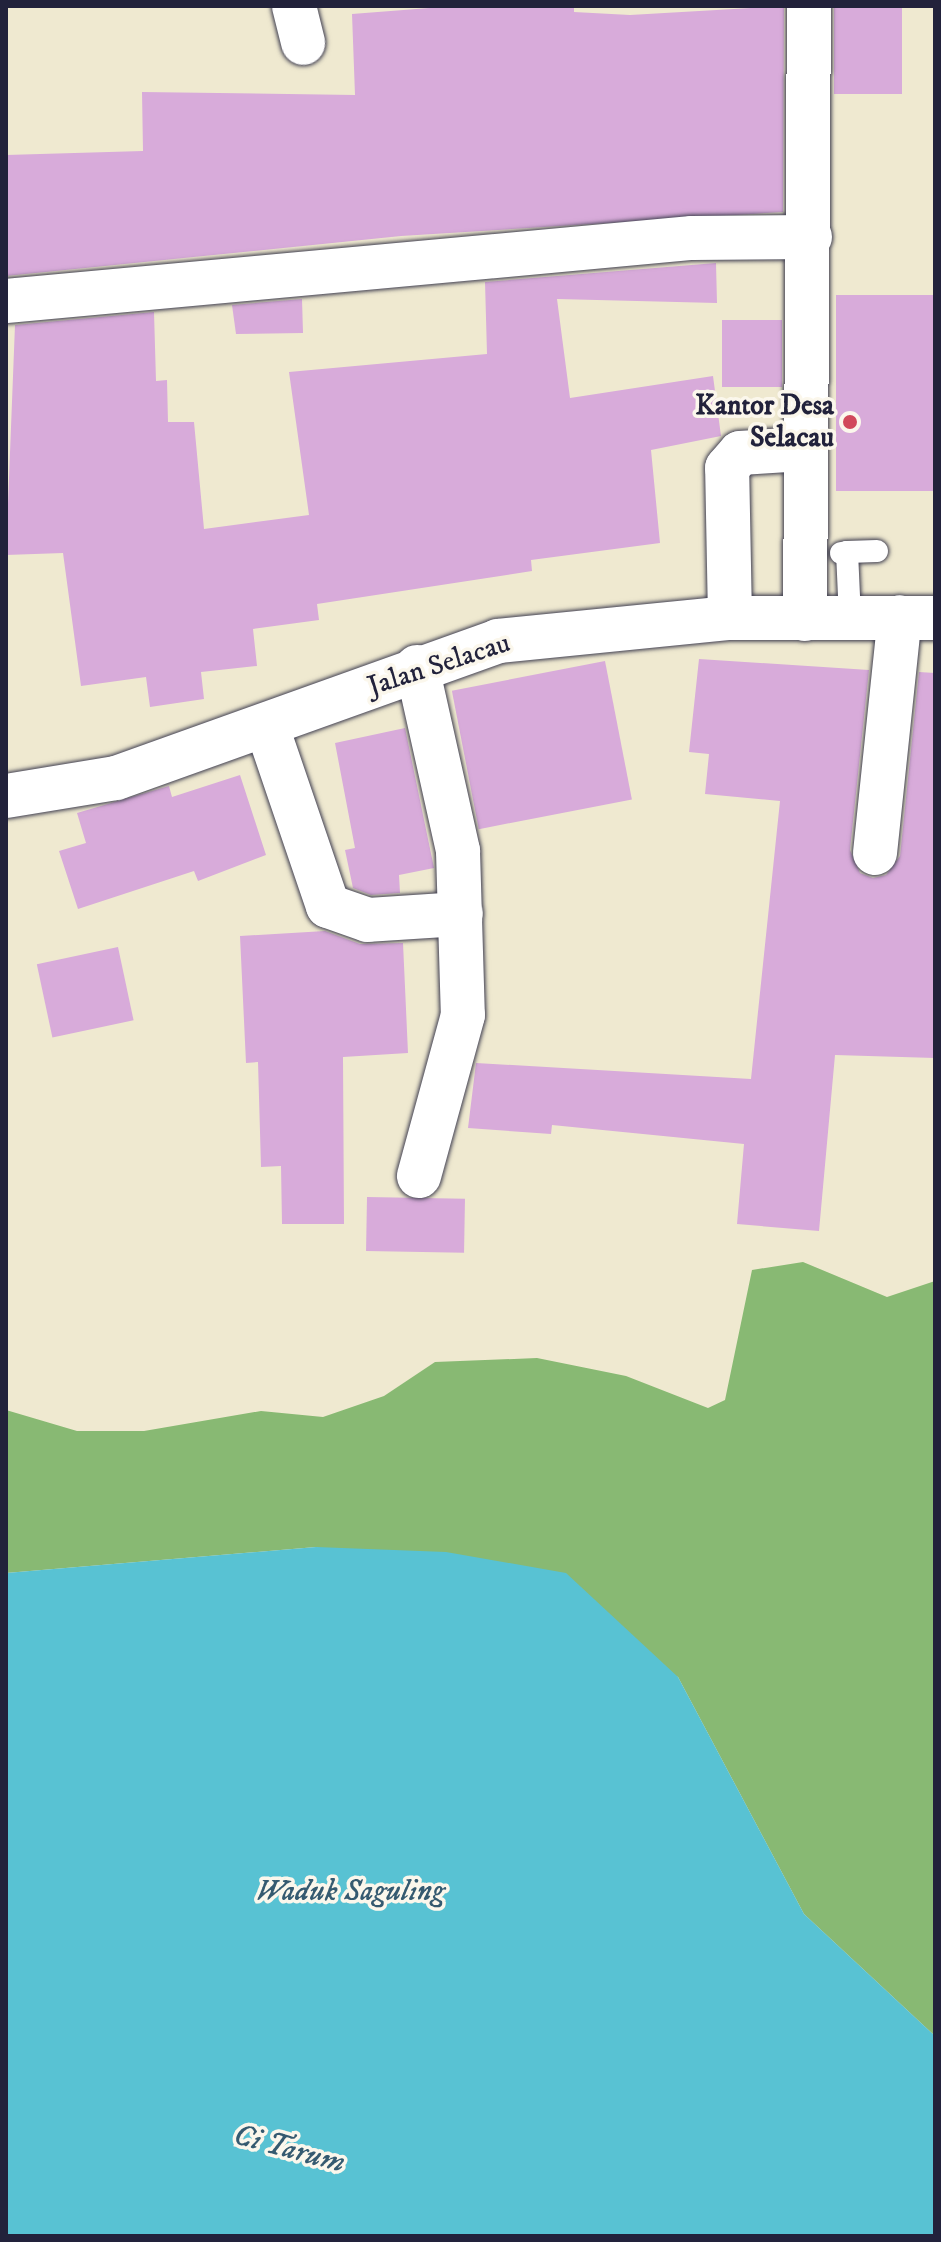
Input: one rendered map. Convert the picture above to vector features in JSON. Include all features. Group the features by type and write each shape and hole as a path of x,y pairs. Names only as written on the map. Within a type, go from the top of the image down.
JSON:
{"street":[{"path":"805,619 803,449 810,237 809,6"},
{"path":"6,301 692,238 810,237"},
{"path":"730,618 727,468 740,453 803,449"},
{"path":"875,853 918,617"},
{"name":"Jalan Selacau","path":"6,796 116,778 267,727 417,667 498,641 730,618 918,617"},
{"path":"417,667 458,851 463,1015 419,1176"},
{"path":"267,727 328,906 368,920 461,914"}],"lane":[{"path":"850,619 844,552 877,551"}],"green space":[{"path":"803,1262 887,1297 935,1281 935,2036 804,1914 678,1677 316,1547 6,1573 6,1410 77,1431 144,1431 261,1411 323,1417 384,1396 435,1362 537,1358 626,1376 708,1408 725,1400 752,1270"}],"water":[{"name":"Waduk Saguling","path":"316,1547 446,1552 566,1573 678,1677 804,1914 935,2036 935,2236 6,2236 6,1573"}],"building":[{"path":"455,6 574,6 574,12 630,15 784,6 783,212 401,236 6,276 6,155 143,151 142,92 355,95 352,14"},
{"path":"834,6 902,6 902,94 834,94"},
{"path":"716,263 717,303 557,299 570,398 713,376 721,436 651,450 660,543 531,560 532,571 317,604 319,620 253,629 257,666 201,672 204,699 150,707 146,677 81,686 63,553 6,555 15,325 154,312 156,381 167,380 168,422 194,422 204,529 309,515 289,372 487,354 485,282"},
{"path":"836,295 935,295 935,491 836,491"},
{"path":"302,299 303,333 236,334 232,305"},
{"path":"722,320 782,320 782,387 722,387"},
{"path":"699,659 869,670 850,850 860,873 873,878 886,875 900,856 919,672 935,673 935,1058 835,1055 819,1231 737,1224 744,1144 552,1125 551,1134 468,1128 476,1063 751,1079 780,801 705,794 709,754 689,752"},
{"path":"605,661 632,799 479,829 452,691"},
{"path":"405,728 434,868 399,875 400,893 371,895 353,888 345,850 355,848 335,743"},
{"path":"240,775 266,855 198,881 194,871 78,909 59,851 86,843 77,813 169,786 172,797"},
{"path":"325,931 360,944 403,943 408,1053 343,1057 344,1224 282,1224 281,1166 261,1167 258,1062 246,1063 240,936"},
{"path":"118,947 134,1020 52,1038 37,964"},
{"path":"367,1197 465,1199 464,1253 366,1251"}],"place":[{"name":"Kantor Desa Selacau","path":"850,422"}],"water label":[{"name":"Ci Tarum","path":"289,2150"}]}
